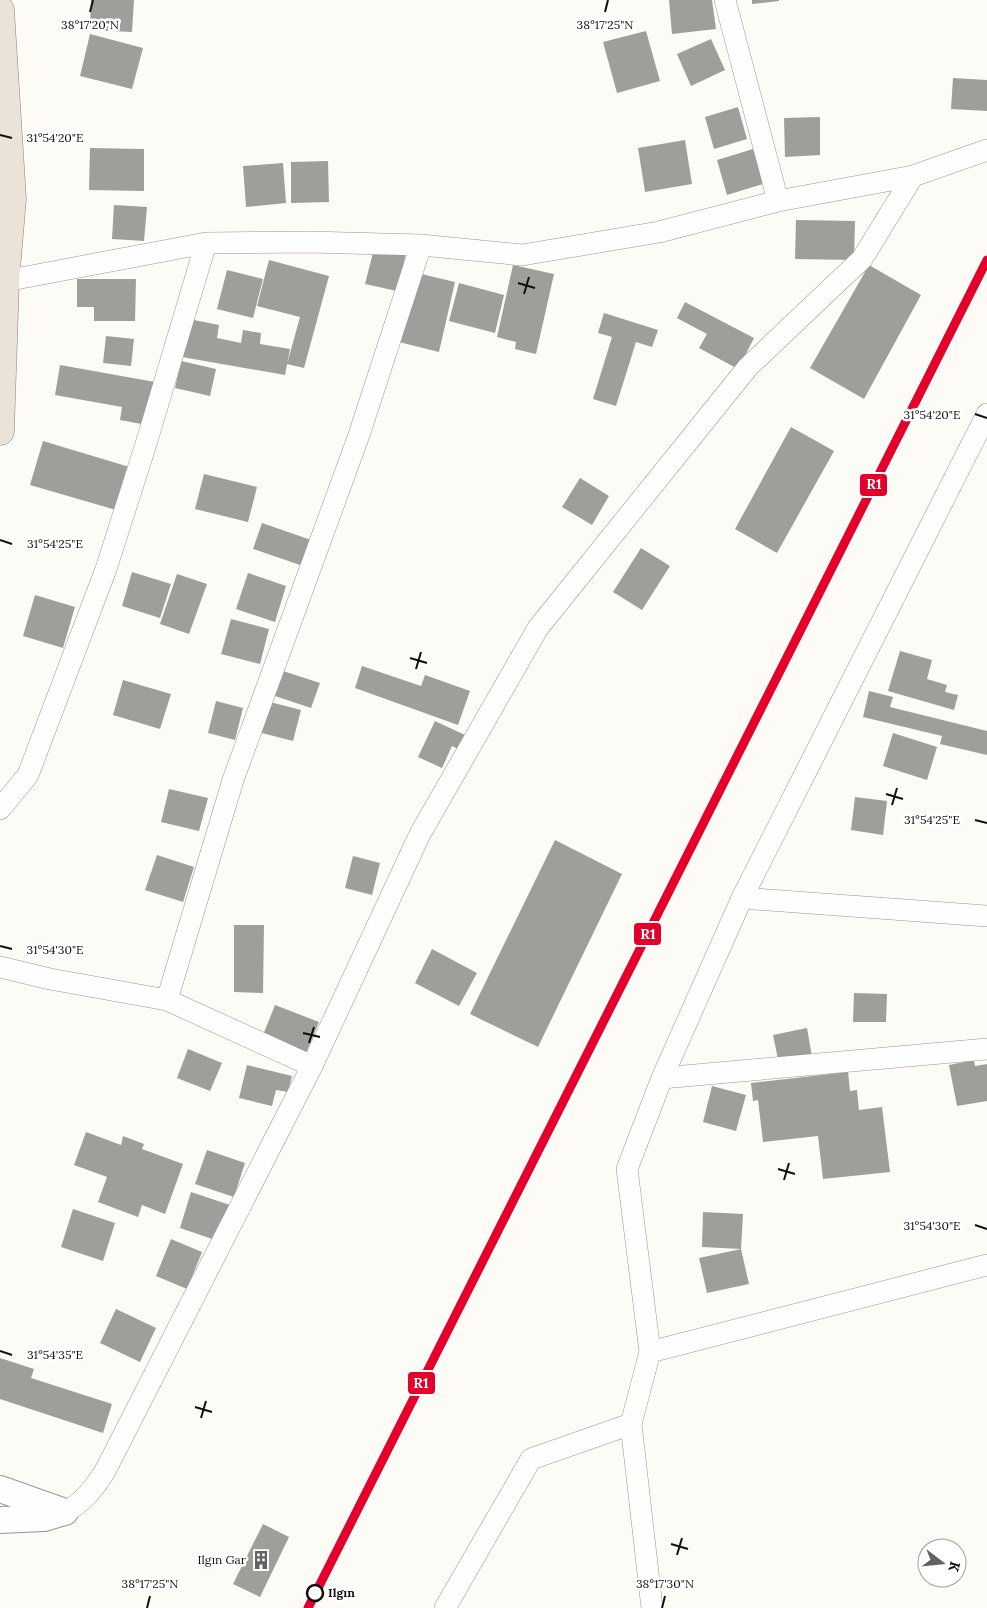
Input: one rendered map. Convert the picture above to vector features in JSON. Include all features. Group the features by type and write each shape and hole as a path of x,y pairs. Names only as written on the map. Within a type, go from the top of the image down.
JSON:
{"highway":[{"path":"0,10 12,200 5,281 0,431"}],"street":[{"path":"725,0 778,201"},
{"path":"5,281 206,243 421,244 522,255 659,232 778,201 913,176 987,150"},
{"path":"0,1520 44,1518 65,1512 88,1496 104,1473 312,1066 420,834 538,628 748,368 862,259 913,176"},
{"path":"0,809 28,775 106,569 146,444 206,243"},
{"path":"167,1000 233,780 359,435 421,244"},
{"path":"652,1608 632,1424 650,1352 627,1169 662,1078 742,898 987,414"},
{"path":"742,898 987,916"},
{"path":"0,967 50,979 167,1000 312,1066"},
{"path":"662,1078 987,1049"},
{"path":"650,1352 987,1265"},
{"path":"445,1608 531,1459 632,1424"},
{"path":"0,1489 65,1512"}],"building":[{"path":"91,0 134,0 132,32 90,30"},
{"path":"669,0 712,0 716,29 672,34"},
{"path":"752,0 779,0 779,1 752,4"},
{"path":"646,31 660,81 617,93 603,42"},
{"path":"90,34 143,48 132,89 80,76"},
{"path":"711,39 725,70 691,86 677,54"},
{"path":"953,78 987,80 987,111 951,109"},
{"path":"738,107 747,139 714,149 705,117"},
{"path":"820,117 820,155 785,157 784,118"},
{"path":"685,140 692,184 645,192 638,148"},
{"path":"90,148 144,149 144,191 89,190"},
{"path":"753,149 763,184 727,195 717,160"},
{"path":"328,161 329,202 291,203 291,162"},
{"path":"283,163 286,203 246,207 243,166"},
{"path":"114,205 147,207 144,241 112,239"},
{"path":"796,220 855,221 854,260 795,259"},
{"path":"375,245 406,253 397,291 365,284"},
{"path":"269,260 329,276 304,368 287,364 300,317 257,306"},
{"path":"513,265 554,274 536,354 515,349 516,342 497,337"},
{"path":"869,265 921,295 864,399 810,368"},
{"path":"227,270 263,279 253,318 217,309"},
{"path":"417,273 455,282 439,352 399,342"},
{"path":"77,279 136,279 135,321 94,321 94,307 77,307"},
{"path":"459,283 504,295 495,333 449,321"},
{"path":"685,302 754,338 738,369 699,348 707,334 677,318"},
{"path":"604,313 658,330 652,347 636,342 616,406 593,399 612,337 598,333"},
{"path":"189,319 219,325 217,338 241,343 243,330 261,333 260,344 290,349 285,375 182,357"},
{"path":"106,336 134,339 131,366 103,363"},
{"path":"181,361 216,369 210,396 175,388"},
{"path":"60,365 155,382 147,425 120,420 122,407 55,395"},
{"path":"791,427 834,451 777,553 735,529"},
{"path":"43,441 136,469 123,512 30,485"},
{"path":"204,474 257,487 248,522 195,509"},
{"path":"580,478 609,496 592,525 562,507"},
{"path":"262,523 314,541 306,567 253,549"},
{"path":"641,548 670,566 642,610 613,592"},
{"path":"132,572 171,584 160,618 122,606"},
{"path":"248,573 286,586 275,622 236,609"},
{"path":"177,574 207,584 189,634 160,624"},
{"path":"35,595 75,607 63,648 23,636"},
{"path":"231,619 269,629 260,664 221,654"},
{"path":"900,651 932,660 927,679 947,685 945,692 958,695 954,710 888,691"},
{"path":"362,666 421,686 425,675 470,691 458,725 355,688"},
{"path":"283,671 320,683 311,708 275,696"},
{"path":"123,680 171,694 160,729 113,715"},
{"path":"869,691 893,697 890,707 987,731 987,755 940,744 942,736 863,717"},
{"path":"216,701 243,708 235,740 208,733"},
{"path":"266,701 301,710 293,741 258,732"},
{"path":"435,721 465,735 458,749 452,746 442,768 418,757"},
{"path":"893,733 937,747 927,780 883,766"},
{"path":"169,789 208,798 199,831 161,822"},
{"path":"855,797 887,801 883,835 851,830"},
{"path":"555,840 622,874 538,1047 470,1014"},
{"path":"157,855 194,867 183,902 145,890"},
{"path":"353,856 380,863 372,895 345,888"},
{"path":"234,925 264,925 263,993 234,992"},
{"path":"432,949 477,973 459,1006 415,983"},
{"path":"854,993 887,994 886,1022 853,1022"},
{"path":"275,1005 319,1022 306,1053 263,1035"},
{"path":"807,1028 812,1057 779,1064 773,1035"},
{"path":"188,1049 222,1063 210,1091 177,1078"},
{"path":"974,1060 975,1066 987,1064 987,1101 957,1106 949,1065"},
{"path":"247,1065 292,1076 288,1092 276,1090 272,1106 239,1098"},
{"path":"848,1072 850,1091 857,1090 859,1110 882,1107 890,1172 823,1179 818,1136 763,1142 758,1100 753,1101 751,1083"},
{"path":"712,1086 746,1095 736,1131 703,1122"},
{"path":"86,1132 121,1145 123,1136 144,1144 142,1149 183,1164 165,1214 142,1205 138,1217 98,1202 107,1177 74,1165"},
{"path":"207,1150 245,1163 234,1197 195,1184"},
{"path":"191,1192 230,1205 218,1241 180,1228"},
{"path":"73,1209 115,1223 103,1261 61,1247"},
{"path":"703,1212 743,1214 741,1249 702,1247"},
{"path":"171,1239 202,1252 187,1289 156,1276"},
{"path":"741,1249 749,1284 707,1293 699,1258"},
{"path":"116,1309 156,1328 140,1362 100,1343"},
{"path":"0,1358 34,1369 31,1378 112,1404 103,1433 0,1399"},
{"name":"Ilgın Gar","path":"263,1524 289,1537 260,1597 233,1584"}],"transit line":[{"name":"R1","path":"308,1608 987,260"}],"place":[{"name":"Ilgın Gar","path":"261,1560"},
{"name":"Ilgın","path":"315,1593"}]}
